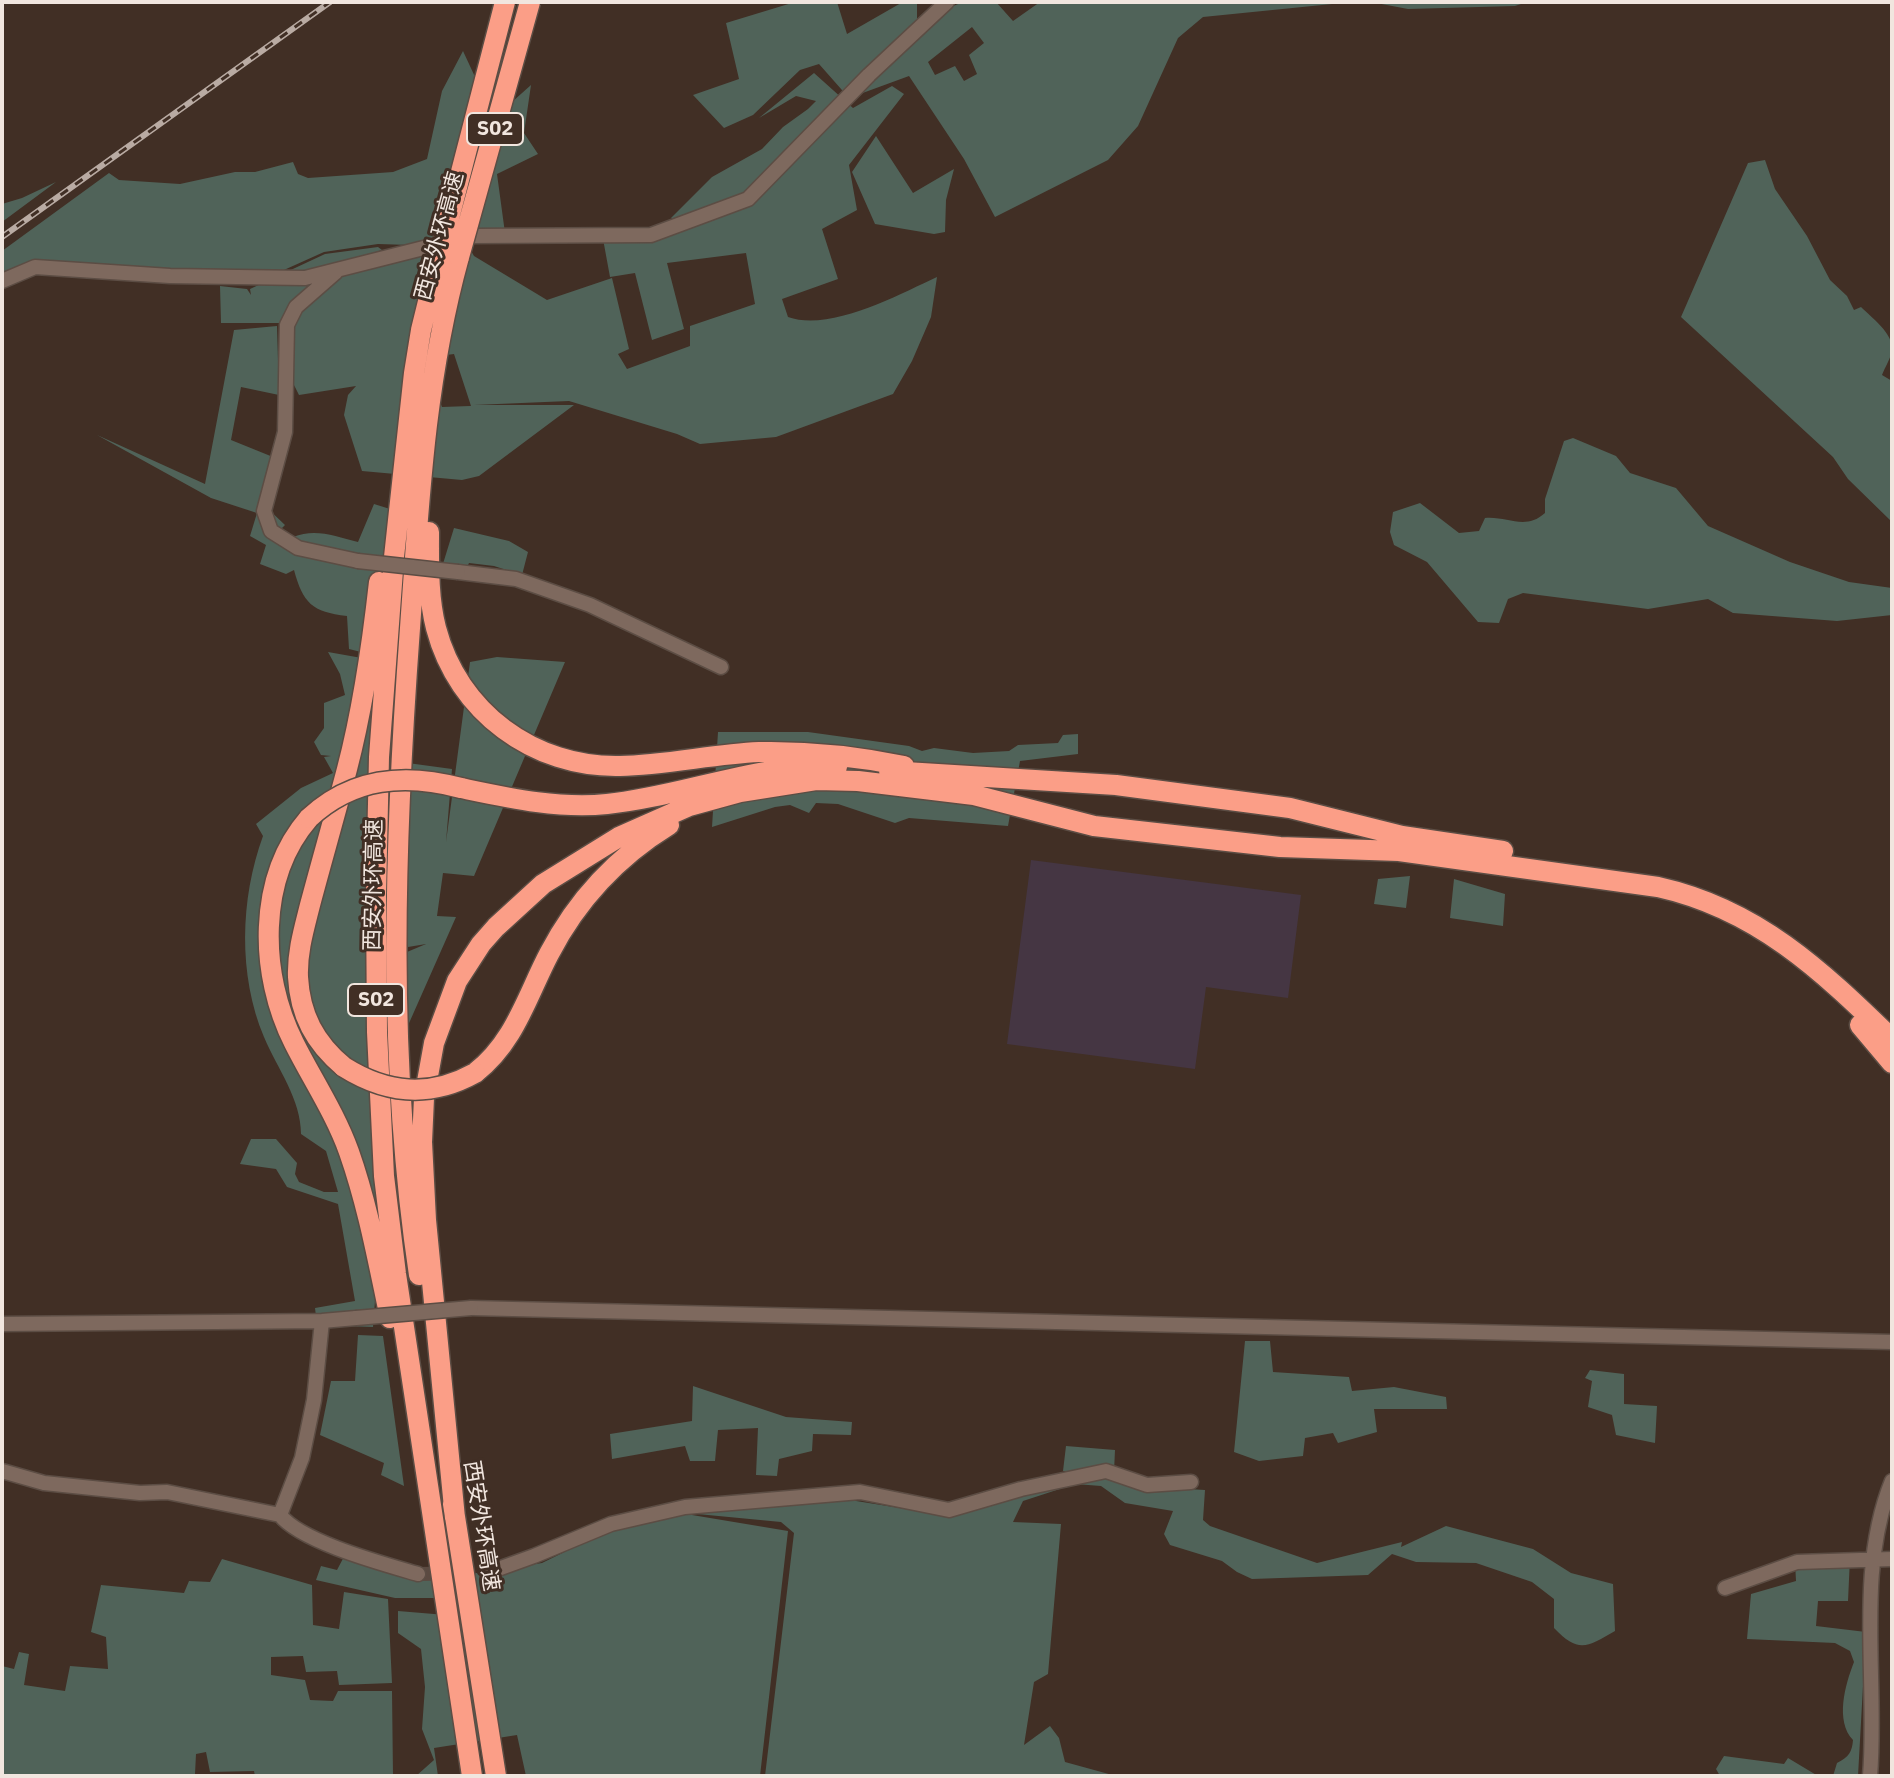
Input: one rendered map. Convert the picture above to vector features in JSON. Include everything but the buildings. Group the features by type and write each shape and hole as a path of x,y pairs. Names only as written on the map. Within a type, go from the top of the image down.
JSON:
{"highway":[{"name":"西安外环高速","path":"496,1776 408,1201 397,997 398,831 423,445 450,255 505,2"},
{"name":"西安外环高速","path":"472,1776 398,1288 384,1176 379,1104 376,952 379,757 400,488 421,330 450,255 530,2"},
{"path":"443,320 430,507 432,611 451,667 464,689 486,714 511,735 539,751 588,764 619,766 757,752 817,752 955,777"},
{"path":"421,330 394,451 372,640 360,713 298,961 305,1016 323,1047 344,1067 375,1084 411,1091 443,1087 475,1073 492,1058 515,1027 565,925 604,877 626,855 662,829 740,792"},
{"path":"428,1482 363,1197 341,1132 287,1028 273,975 269,945 272,891 289,844 309,818 345,792 377,781 424,780 531,802 587,805 625,802 736,776 802,767 854,767 955,777 1116,785 1290,808 1402,836 1660,874 1702,885 1743,902 1795,935 1892,1024"},
{"path":"455,1518 426,1220 422,1142 427,1074 434,1043 449,998 481,944 510,912 543,884 599,848 689,806 740,792 816,780 858,781 974,795 1094,826 1280,847 1399,851 1658,887 1718,904 1755,923 1829,978 1892,1039"},
{"path":"1787,946 1892,1063"}],"street":[{"path":"2,281 35,267 170,276 305,278 471,236 651,235 748,199 869,75 947,2"},
{"path":"340,269 296,307 287,325 285,432 264,511 271,531 298,548 358,561 516,579 590,605 721,667"},
{"path":"2,1324 322,1321 471,1308 1892,1342"},
{"path":"280,1515 302,1458 314,1400 322,1321"},
{"path":"2,1471 44,1483 140,1493 167,1492 280,1515 289,1527 372,1561 418,1574"},
{"path":"487,1573 611,1524 685,1507 860,1492 949,1510 1021,1489 1106,1471 1147,1485 1191,1482"},
{"path":"1870,1773 1873,1558 1882,1507 1892,1481"},
{"path":"1725,1588 1797,1562 1892,1559"}],"shaded area":[{"path":"1031,860 1301,895 1288,998 1206,987 1195,1069 1007,1044"}],"green space":[{"path":"795,2 837,2 847,34 901,3 917,2 917,21 963,2 996,2 1013,21 1040,2 1352,2 1203,17 1178,38 1138,126 1108,160 995,217 964,159 909,76 849,98 819,64 800,70 753,115 724,128 693,95 739,79 726,23","holes":["972,27 984,43 969,55 977,74 964,81 955,66 935,75 928,62"]},
{"path":"1371,2 1527,2 1515,6 1408,9"},
{"path":"463,51 489,107 503,110 531,85 524,133 538,154 497,174 505,233 463,237 474,256 547,300 612,278 629,349 618,354 627,369 690,346 690,326 755,304 746,253 667,263 684,329 652,340 635,273 610,277 601,228 669,231 685,227 671,218 712,177 762,149 783,127 816,101 796,96 759,118 814,73 853,108 892,86 904,94 849,165 857,210 822,229 838,279 782,299 788,317 824,320 884,302 937,277 931,317 912,361 893,394 776,437 700,444 569,401 474,405 574,405 479,476 462,480 362,471 344,415 348,395 356,386 299,395 293,383 294,360 289,344 292,315 331,273 410,245 378,244 324,252 255,283 150,270 2,275 2,251 109,173 119,180 180,184 235,172 255,172 293,162 298,174 308,178 393,172 427,159 442,91","holes":["454,354 471,406 442,407 424,358"]},
{"path":"876,136 913,193 954,169 946,200 945,232 934,234 875,224 852,172"},
{"path":"1765,160 1775,189 1807,236 1830,280 1847,296 1854,310 1861,307 1876,321 1892,344 1882,375 1892,381 1892,522 1848,479 1833,457 1681,317 1748,163"},
{"path":"56,182 2,222 2,204"},
{"path":"378,247 382,250 327,269 280,323 221,323 220,286 247,289 251,295 250,289 325,254"},
{"path":"277,326 279,395 241,387 231,440 273,457 257,510 264,505 285,525 280,530 293,537 317,533 358,542 374,504 435,523 421,563 394,555 365,653 349,649 347,616 325,612 311,604 301,591 294,570 286,574 260,564 266,545 250,536 257,513 211,498 97,435 205,484 234,330"},
{"path":"1573,438 1616,456 1630,473 1676,488 1708,526 1790,562 1849,582 1892,588 1892,615 1837,621 1733,613 1708,599 1648,609 1523,593 1508,599 1499,623 1478,622 1427,562 1394,545 1390,532 1393,512 1420,503 1459,533 1479,531 1485,518 1523,522 1538,518 1545,513 1545,499 1564,441"},
{"path":"454,528 509,541 528,552 522,575 494,566 469,563 464,573 454,564 442,567"},
{"path":"328,652 407,666 393,761 452,769 446,842 470,662 497,657 565,662 474,876 443,873 437,916 456,917 402,1039 407,952 426,944 402,948 373,1327 317,1325 315,1308 355,1301 338,1204 287,1187 276,1169 240,1164 251,1139 276,1139 297,1163 295,1174 299,1182 324,1192 338,1192 326,1151 301,1134 293,1097 264,1037 250,988 245,937 250,885 263,836 256,824 301,788 333,773 324,757 331,756 321,755 314,742 324,728 324,703 345,695 340,674"},
{"path":"718,732 808,732 909,746 922,751 934,748 973,753 1009,751 1018,745 1058,743 1063,735 1078,734 1078,754 1020,761 1008,826 909,818 895,823 838,804 816,803 809,813 790,805 775,807 712,827"},
{"path":"1410,876 1406,908 1374,904 1378,879"},
{"path":"1454,879 1505,894 1503,926 1450,918"},
{"path":"358,1335 383,1336 404,1486 381,1475 384,1463 320,1435 331,1381 355,1381"},
{"path":"1245,1341 1270,1341 1273,1372 1349,1377 1352,1391 1394,1387 1446,1397 1447,1409 1374,1409 1377,1432 1338,1443 1333,1433 1305,1438 1303,1456 1259,1461 1234,1452"},
{"path":"1590,1370 1624,1374 1624,1404 1657,1406 1655,1443 1616,1435 1612,1415 1588,1407 1592,1381 1585,1378"},
{"path":"693,1386 786,1417 852,1422 851,1435 813,1434 812,1451 779,1459 777,1476 756,1475 758,1428 718,1430 715,1461 690,1461 685,1446 612,1459 610,1434 692,1421"},
{"path":"1066,1446 1115,1450 1114,1472 1138,1486 1205,1490 1203,1520 1210,1526 1317,1563 1402,1542 1401,1547 1446,1526 1533,1549 1571,1573 1613,1584 1615,1631 1590,1644 1570,1642 1554,1628 1554,1599 1532,1582 1476,1563 1416,1562 1392,1554 1368,1575 1252,1579 1222,1561 1170,1545 1164,1534 1173,1511 1125,1503 1101,1486 1075,1484 1023,1501 1013,1522 1061,1524 1048,1674 1034,1682 1024,1745 1050,1726 1059,1738 1065,1762 1116,1776 765,1776 794,1533 781,1522 687,1513 850,1500 950,1516 1070,1471 1063,1471"},
{"path":"680,1513 788,1531 760,1776 526,1776 517,1735 434,1748 438,1776 416,1776 434,1760 422,1729 425,1687 421,1649 398,1633 398,1611 446,1615 449,1598 395,1598 316,1580 321,1566 337,1570 347,1551 390,1569 470,1574 542,1563 613,1528"},
{"path":"1850,1558 1848,1601 1818,1601 1816,1626 1866,1632 1858,1776 1833,1776 1837,1763 1847,1756 1853,1744 1843,1713 1845,1692 1854,1662 1850,1651 1835,1643 1747,1639 1751,1594 1796,1581 1795,1562"},
{"path":"222,1559 312,1585 313,1625 339,1629 344,1592 388,1599 392,1683 339,1685 337,1671 306,1672 303,1656 271,1657 271,1675 305,1680 310,1700 333,1701 338,1691 392,1691 393,1776 255,1776 254,1771 210,1772 206,1752 196,1754 195,1774 2,1776 2,1666 14,1669 19,1652 29,1654 24,1685 65,1691 70,1666 108,1669 106,1637 91,1632 101,1585 184,1593 189,1581 210,1582"},
{"path":"1724,1756 1784,1764 1788,1758 1818,1776 1720,1776 1716,1769"}],"tunnel":[{"path":"418,1574 487,1573"}],"railway":[{"path":"2,237 330,2"}]}
